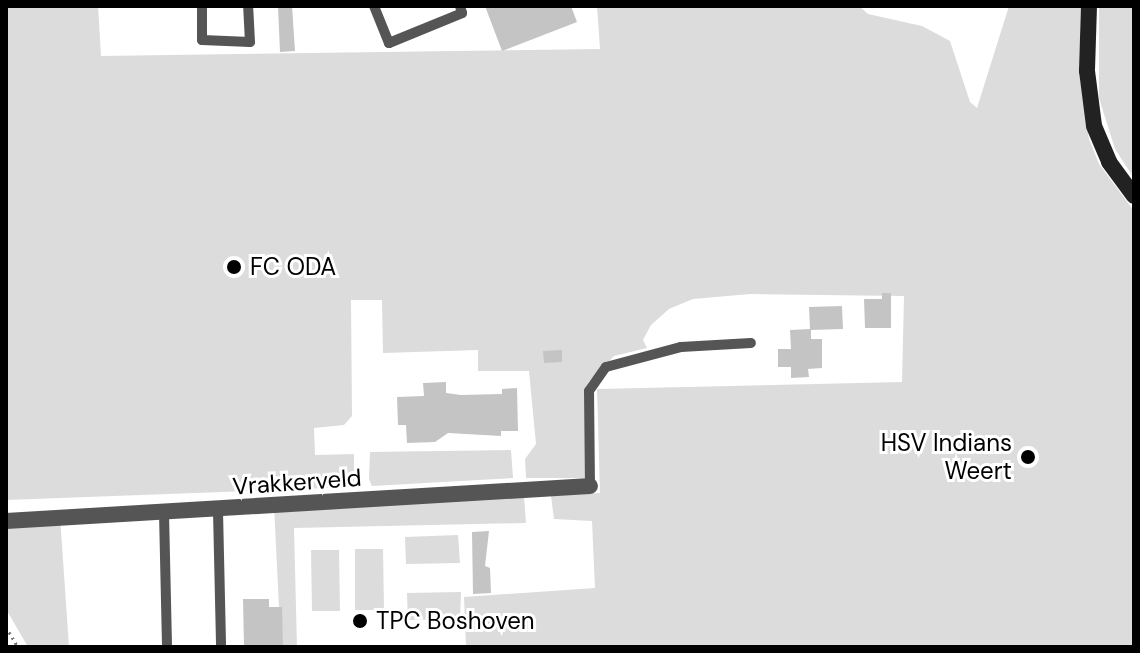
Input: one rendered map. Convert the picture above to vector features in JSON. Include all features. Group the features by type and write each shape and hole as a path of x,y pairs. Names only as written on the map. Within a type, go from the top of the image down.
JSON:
{"main road":[{"path":"1089,6 1087,71 1094,126 1109,162 1134,196"}],"street":[{"name":"Vrakkerveld","path":"6,521 218,511 590,486"}],"lane":[{"path":"202,6 202,40 250,42 248,6"},
{"path":"374,6 389,43 462,13 460,6"},
{"path":"590,486 589,391 606,367 681,347 751,343"},
{"path":"218,511 221,647"},
{"path":"164,513 167,647"}],"path":[{"path":"6,627 18,647"}],"shaded area":[{"path":"6,6 98,6 101,56 600,49 597,6 859,6 868,14 922,26 950,41 970,102 977,108 1009,6 1081,6 1079,72 1089,139 1099,164 1134,211 1134,647 466,647 464,597 595,588 592,521 554,519 551,496 600,493 597,389 902,382 904,296 750,294 693,299 669,309 651,325 643,340 647,348 614,356 588,383 587,478 526,478 525,459 536,444 529,371 478,371 478,350 383,353 382,300 351,300 352,416 344,425 314,428 315,455 354,454 354,487 6,500"},
{"path":"1099,6 1134,6 1134,178 1115,149 1099,98"},
{"path":"511,450 513,478 372,486 369,479 370,452"},
{"path":"524,496 526,523 294,528 297,647 281,647 274,506"},
{"path":"60,516 69,647 28,647 6,609 6,519"},
{"path":"458,535 460,563 406,564 405,537"},
{"path":"355,549 383,549 384,610 355,610"},
{"path":"311,550 339,550 340,611 312,611"},
{"path":"461,592 460,619 408,620 407,593"}],"building":[{"path":"278,6 292,6 295,51 280,52"},
{"path":"485,6 571,6 577,22 502,51"},
{"path":"882,293 891,293 891,328 865,328 864,299 882,299"},
{"path":"842,306 843,329 811,330 811,339 822,339 822,368 808,369 809,377 791,378 791,367 778,367 778,349 791,349 790,330 810,329 809,307"},
{"path":"562,350 562,362 544,363 543,351"},
{"path":"446,382 446,393 461,395 502,394 502,389 517,388 518,431 501,431 501,436 448,433 435,442 407,443 406,425 398,425 397,397 424,396 423,383"},
{"path":"489,531 485,566 490,568 491,593 473,594 472,532"},
{"path":"243,599 269,599 269,607 282,607 283,647 244,647"}],"place":[{"name":"FC ODA","path":"234,267"},
{"name":"HSV Indians Weert","path":"1028,457"},
{"name":"TPC Boshoven","path":"360,621"}]}
